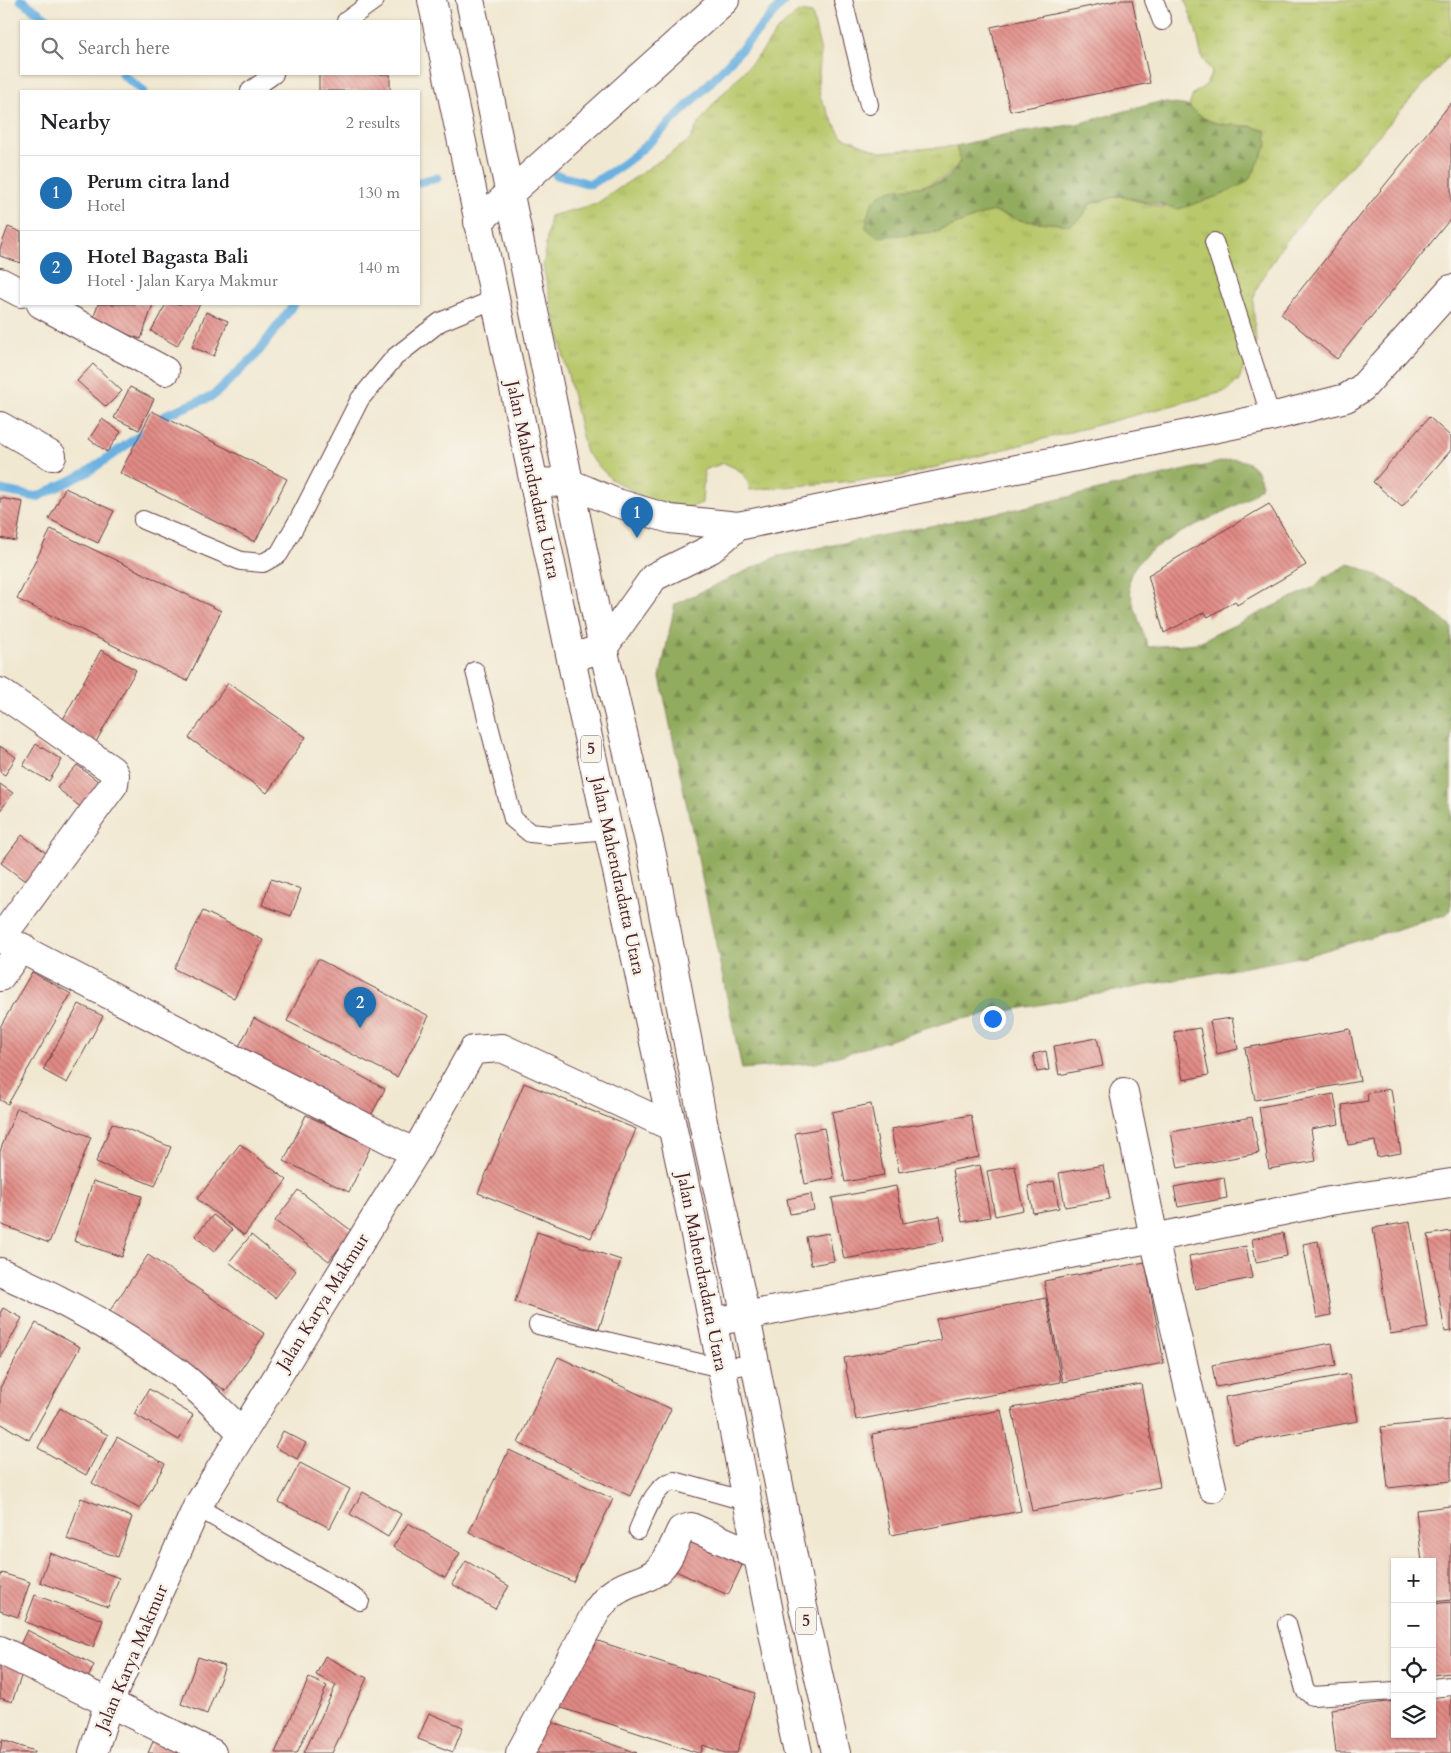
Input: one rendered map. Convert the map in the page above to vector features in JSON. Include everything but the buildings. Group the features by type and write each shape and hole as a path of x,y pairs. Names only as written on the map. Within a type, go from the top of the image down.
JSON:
{"main road":[{"name":"Jalan Mahendradatta Utara","path":"432,0 713,1322 756,1555 798,1753"},
{"name":"Jalan Mahendradatta Utara","path":"470,0 603,648 652,855 703,1122 746,1317 803,1607 836,1753"},
{"path":"478,222 725,0"},
{"path":"0,282 20,292"},
{"path":"534,482 569,483 614,502 670,519 738,526 1271,417 1346,398 1362,388 1451,289"},
{"path":"42,305 165,371"},
{"path":"0,426 52,456"},
{"path":"571,658 603,648 654,577 711,549 738,526"},
{"path":"0,692 112,770 115,775 114,784 7,941 0,977"},
{"path":"7,941 415,1152"},
{"name":"Jalan Karya Makmur","path":"93,1753 109,1702 197,1507 415,1152 473,1050 502,1048 670,1126"},
{"path":"1124,1092 1154,1238 1212,1488"},
{"path":"713,1322 1154,1238 1330,1201 1451,1183"},
{"path":"0,1272 46,1292 87,1314 178,1373 242,1432"},
{"path":"520,1753 596,1612 607,1598 618,1590 650,1576 658,1570 665,1562 681,1530 691,1527 756,1555"},
{"path":"0,1650 212,1753"}],"lane":[{"path":"347,20 375,0"},
{"path":"843,0 869,105"},
{"path":"1154,0 1162,21"},
{"path":"251,90 273,75"},
{"path":"1214,242 1271,417"},
{"path":"143,520 240,561 263,563 279,554 299,519 360,399 395,357 440,322 495,299"},
{"path":"474,671 513,819 530,833 551,835 608,830"},
{"path":"538,1325 721,1368 755,1364"},
{"path":"638,1530 656,1494 666,1483 674,1481 731,1497 746,1499"},
{"path":"197,1507 360,1601"},
{"path":"1287,1624 1305,1690 1312,1696 1391,1691"},
{"path":"1436,1688 1451,1686"}],"green space":[{"path":"1185,0 1451,0 1451,54 1309,213 1280,249 1258,286 1253,299 1256,343 1238,381 1227,391 898,477 750,490 747,480 742,473 724,463 704,470 702,503 688,508 649,500 611,479 586,453 543,267 550,216 596,204 690,140 697,126 716,101 760,54 777,31 798,12 812,14 821,52 818,82 820,97 841,136 880,152 956,146 960,161 946,177 927,185 885,192 936,232 992,211 1024,221 1083,216 1089,204 1119,196 1164,208 1254,126 1227,125 1211,121 1203,118 1189,106 1193,94 1206,85 1212,72 1202,58 1196,30"},
{"path":"1159,102 1189,106 1198,115 1217,123 1245,126 1266,131 1267,145 1247,182 1221,195 1179,209 1119,196 1089,204 1083,216 1071,225 1024,221 992,211 936,232 877,237 866,228 869,211 875,200 883,193 930,185 948,177 960,161 956,146 1003,135 1077,124"},
{"path":"1234,459 1253,466 1262,485 1259,489 1235,506 1160,545 1144,557 1133,570 1129,584 1148,647 1197,643 1314,587 1324,577 1349,564 1377,575 1416,599 1451,627 1451,910 1445,915 1306,956 951,1021 816,1063 742,1069 660,677 675,604 778,556 1016,509"}],"waterway":[{"path":"21,0 49,20"},
{"path":"556,175 590,184 629,160 709,83 785,0"},
{"path":"123,75 142,90"},
{"path":"420,182 437,178"},
{"path":"0,490 37,497 86,473 158,423 167,414 213,396 256,355 293,305"}],"place":[{"name":"Perum citra land","path":"637,538"},
{"name":"Hotel Bagasta Bali","path":"360,1028"}]}
